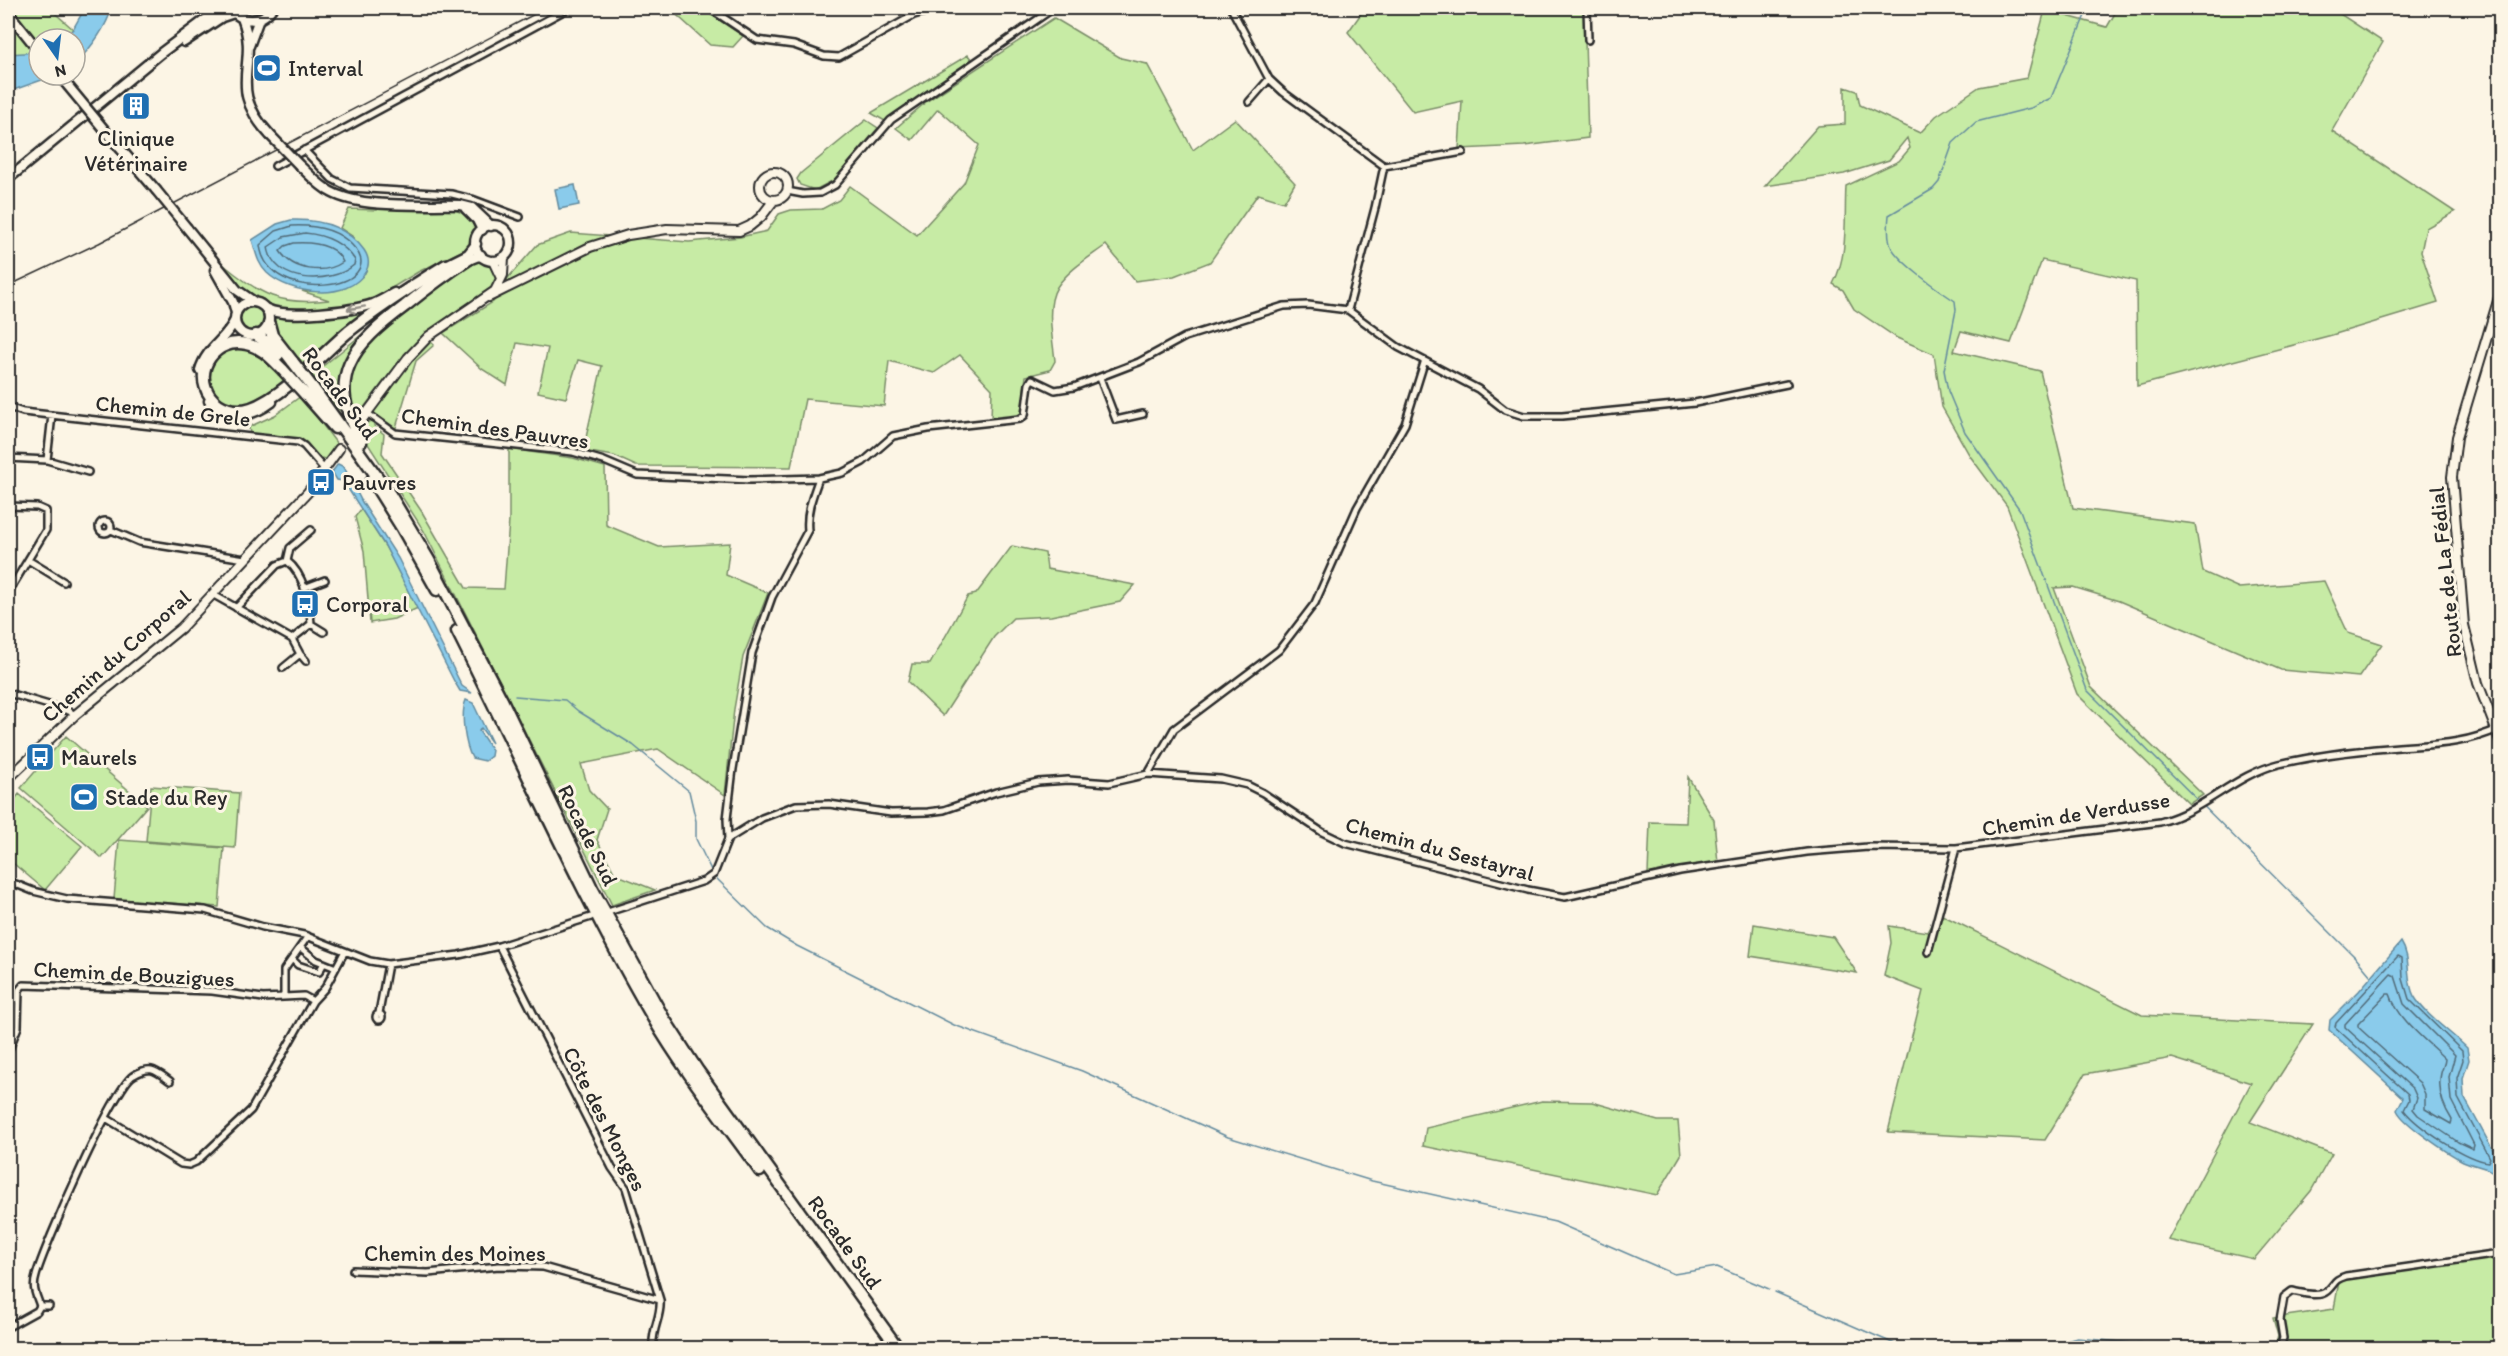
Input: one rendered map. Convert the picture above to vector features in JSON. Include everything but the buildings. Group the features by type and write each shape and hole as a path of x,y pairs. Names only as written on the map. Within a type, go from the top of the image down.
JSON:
{"highway":[{"path":"391,496 349,418 345,388 350,360 374,329 445,274 469,259"},
{"path":"288,366 253,346 237,342 214,352 204,375 205,384 212,398 224,408 241,411 259,405 279,392 346,333 395,296 446,265"},
{"name":"Rocade Sud","path":"269,324 272,335 288,366"},
{"name":"Rocade Sud","path":"256,335 271,345 369,464 391,496 429,560 502,700 592,888 663,1017 704,1080 897,1348"},
{"name":"Rocade Sud","path":"309,392 385,500 440,595 584,892 654,1020 690,1074 889,1348"}],"main road":[{"path":"8,179 221,8"},
{"path":"248,49 259,19 272,8"},
{"path":"141,70 232,10 242,18 246,28 248,49 245,86 249,106 258,122 270,135 299,165 331,192 364,202 460,205 472,208 491,226 504,229 510,237 510,248 504,257 494,261 481,255 476,244 476,237 482,230 491,226"},
{"path":"8,12 27,36"},
{"path":"242,18 259,19"},
{"path":"69,87 240,294 253,302"},
{"path":"460,205 477,220 482,230"},
{"path":"476,244 468,254 414,280 382,300 365,306 284,314 267,309 259,303 245,303 229,331 207,353 200,368 200,387 211,404 219,411 236,416 261,409 398,298 446,269 481,255"},
{"path":"206,254 233,302 237,326 245,334 261,333 269,324 267,309"}],"street":[{"path":"275,166 569,8"},
{"path":"709,8 757,40 794,45 824,56 839,57 914,15 939,8"},
{"path":"787,190 803,194 820,193 835,185 891,120 1054,8"},
{"path":"1231,8 1269,79 1283,92 1384,166 1462,152"},
{"path":"1587,8 1588,40"},
{"path":"1249,102 1269,79"},
{"path":"304,150 332,178 350,188 452,195 490,205 520,217"},
{"path":"1384,166 1376,208 1348,310 1398,347 1424,363 1478,389 1505,410 1531,417 1695,403 1787,384"},
{"path":"778,172 788,183 787,190 783,196 771,199 761,193 762,178 768,173 778,172"},
{"path":"358,425 408,358 429,336 450,320 489,297 590,247 628,235 667,229 739,231 750,226 764,213 771,199"},
{"path":"489,297 501,280 504,257"},
{"path":"494,261 501,280"},
{"name":"Route de La Fédial","path":"2500,294 2457,437 2452,477 2464,625 2478,683 2499,729 2500,740"},
{"name":"Chemin des Pauvres","path":"367,413 395,434 573,452 604,461 637,475 750,480 819,478 842,473 863,462 893,436 928,429 1020,419 1026,412 1029,384 1032,379 1058,390 1074,387 1139,362 1185,337 1284,306 1308,305 1348,310"},
{"path":"1148,774 1174,729 1279,650 1315,603 1357,508 1405,424 1424,363"},
{"path":"1100,378 1116,420 1143,414"},
{"name":"Chemin de Grele","path":"8,408 22,412 298,442 324,469"},
{"path":"48,460 52,415"},
{"name":"Chemin du Corporal","path":"8,779 75,715 181,628 308,492 339,449"},
{"path":"8,458 48,460 88,472"},
{"path":"611,911 713,875 728,839 727,819 733,769 752,653 771,597 808,531 810,503 819,478"},
{"path":"8,506 37,507 46,512 46,530 8,593"},
{"path":"111,530 139,542 245,559"},
{"path":"287,561 290,548 311,530"},
{"path":"28,560 64,582"},
{"path":"287,561 294,566 304,588 310,607 311,624"},
{"path":"236,608 277,565 287,561"},
{"path":"304,588 325,580"},
{"path":"222,584 220,592 225,602"},
{"path":"212,594 292,639 306,661"},
{"path":"311,624 324,632"},
{"path":"292,639 311,624"},
{"path":"284,668 300,654"},
{"path":"8,693 69,711 75,715"},
{"name":"Chemin de Verdusse","path":"1956,848 2160,822 2179,817 2250,774 2280,764 2388,748 2456,744 2499,729"},
{"name":"Chemin du Sestayral","path":"728,839 762,818 796,805 829,804 891,813 928,812 944,810 996,792 1038,782 1068,780 1109,783 1148,774 1236,781 1263,793 1322,832 1345,843 1528,890 1565,897 1680,871 1807,852 1868,847 1956,848"},
{"path":"1928,952 1956,848"},
{"path":"8,881 33,891 67,899 192,907 263,927 308,936 370,961 387,964 459,955 499,946 591,917"},
{"path":"285,996 284,973 308,936"},
{"name":"Côte des Monges","path":"499,946 607,1158 626,1188 660,1300 660,1310 651,1336 653,1348"},
{"path":"301,948 316,960 336,968"},
{"path":"106,1118 181,1164 189,1165 196,1162 251,1110 313,1001 325,988 345,951"},
{"path":"292,959 298,965 319,972 324,963"},
{"path":"379,1013 387,964"},
{"name":"Chemin de Bouzigues","path":"8,1052 18,1027 19,990 23,985 212,991 259,998 304,996 313,1001"},
{"path":"40,1306 33,1292 36,1276 69,1193 118,1094 133,1075 150,1068 170,1081"},
{"path":"2280,1348 2283,1338 2280,1320 2284,1297 2292,1292 2318,1294 2326,1292 2336,1279 2346,1276 2500,1254"},
{"name":"Chemin des Moines","path":"353,1270 428,1273 499,1266 543,1267 660,1300"},
{"path":"40,1306 49,1306"},
{"path":"8,1327 37,1311 40,1306"}],"green space":[{"path":"10,8 49,8 71,27 27,27"},
{"path":"669,8 701,8 743,36 733,47 710,45"},
{"path":"1365,8 1584,8 1588,138 1524,146 1459,149 1462,101 1413,112 1348,32"},
{"path":"2118,8 2331,8 2383,42 2332,131 2455,212 2426,228 2421,252 2438,303 2332,335 2137,386 2136,281 2042,260 2011,343 1961,331 1954,351 2040,371 2073,508 2195,524 2203,572 2239,588 2324,581 2348,633 2382,644 2359,677 2281,670 2119,601 2073,587 2054,588 2091,687 2203,795 2189,804 2077,694 2007,506 1970,456 1942,407 1934,354 1897,338 1854,309 1843,290 1833,284 1844,249 1846,186 1899,161 1910,148 1907,138 1889,160 1844,174 1765,186 1818,126 1845,124 1845,87 1857,91 1860,105 1920,133 1936,116 1979,87 2027,78 2045,10 2107,27"},
{"path":"1054,18 1121,58 1147,64 1193,150 1235,119 1295,183 1284,202 1258,194 1210,262 1174,276 1135,281 1106,245 1073,269 1057,287 1051,304 1055,361 1050,370 1026,376 1021,415 991,419 992,389 960,355 934,373 889,361 884,406 805,399 791,467 636,466 614,456 583,451 602,366 578,360 566,398 538,392 548,348 517,343 507,385 482,369 443,333 493,302 502,291 508,278 537,245 571,233 689,242 740,237 767,231 779,214 791,210 822,209 839,200 850,186 917,235 964,183 979,145 938,109 912,140 896,128 927,101"},
{"path":"8,21 27,44 27,54 8,54"},
{"path":"968,55 972,60 885,121 871,113"},
{"path":"866,120 878,128 834,180 815,190 800,185 797,179 801,173"},
{"path":"384,205 422,205 450,209 462,213 471,220 476,230 468,248 418,272 367,303 292,311 270,307 263,299 249,296 239,288 224,265 249,284 272,296 297,301 329,300 302,291 331,291 365,273 368,264 352,236 340,228 349,209 377,210"},
{"path":"480,260 495,272 496,279 492,289 452,314 413,347 354,421 350,391 351,376 355,361 362,351 412,304 452,275"},
{"path":"409,296 358,342 343,409 340,411 312,375"},
{"path":"252,305 262,309 266,319 262,329 252,333 242,329 238,319 242,309"},
{"path":"364,309 365,312 304,364 278,336 275,329 275,317"},
{"path":"430,341 434,345 416,361 395,431 374,414 374,411 401,372"},
{"path":"235,346 258,352 287,378 269,394 248,405 237,405 219,397 209,381 210,362 217,354"},
{"path":"301,396 337,444 325,459 317,457 302,440 250,434 249,427 275,415"},
{"path":"370,421 384,434 382,453 422,512 466,588 504,589 509,521 509,449 573,458 605,467 606,525 659,547 730,543 726,575 768,593 743,657 734,709 725,795 658,749 581,764 589,790 607,809 597,840 615,874 655,890 612,905 424,531 359,430"},
{"path":"361,509 385,546 418,608 394,619 370,623 364,551 355,517"},
{"path":"1012,546 1045,553 1047,569 1135,585 1120,602 1051,616 1013,618 994,637 943,716 908,682 912,664 930,664 968,596 976,594"},
{"name":"Stade du Rey","path":"66,736 147,806 102,858 21,788"},
{"path":"1688,777 1714,820 1718,863 1648,874 1650,822 1686,823"},
{"path":"151,786 239,793 235,848 146,841"},
{"path":"19,794 82,846 45,890 8,859 8,808"},
{"path":"119,840 224,848 219,907 114,899"},
{"path":"1938,913 2142,1015 2313,1024 2250,1122 2332,1154 2311,1191 2254,1259 2168,1240 2251,1083 2172,1058 2085,1074 2045,1140 1888,1132 1923,991 1884,976 1891,943 1889,926 1927,932"},
{"path":"1754,924 1833,937 1857,973 1750,956"},
{"path":"1542,1101 1592,1102 1658,1121 1678,1121 1681,1155 1657,1195 1423,1146 1426,1128"},
{"path":"2500,1252 2500,1348 2275,1348 2278,1336 2273,1318 2334,1309 2340,1276"}],"water":[{"path":"85,8 112,8 106,24 87,51 87,27 74,27"},
{"path":"27,53 27,85 8,92 8,54"},
{"path":"575,185 579,205 559,209 555,189"},
{"path":"291,220 322,222 349,235 365,252 368,263 366,271 346,288 333,291 303,290 277,280 261,265 252,240 277,224"},
{"path":"338,464 344,467 362,502 398,558 462,686 472,693 460,691 454,681 385,546 343,481 337,480 332,472"},
{"path":"466,700 473,703 492,743 481,728 479,731 492,750 491,756 485,761 472,758 467,745 463,721"},
{"path":"2401,942 2406,955 2414,996 2432,1017 2467,1048 2469,1060 2463,1078 2464,1097 2500,1163 2500,1177 2488,1169 2456,1157 2408,1123 2397,1110 2403,1098 2329,1030 2330,1020 2359,991"}],"waterway":[{"path":"2088,8 2051,98 2031,108 1976,122 1953,143 1939,182 1933,189 1889,215 1890,244 1909,266 1955,301 1956,310 1944,370 1948,391 1965,432 2020,510 2087,690 2355,957 2371,976"},
{"path":"515,696 565,700 578,711 633,745 689,791 696,821 696,839 712,872"},
{"path":"714,876 767,928 797,946 954,1025 1082,1071 1228,1137 1372,1181 1555,1222 1674,1274 1717,1267 1769,1289"},
{"path":"1775,1292 1904,1348"},
{"path":"2041,1348 2077,1338 2188,1348"}],"railway":[{"path":"8,286 99,243 546,8"}],"place":[{"name":"Interval","path":"267,68"},
{"name":"Clinique Vétérinaire","path":"136,106"},
{"name":"Pauvres","path":"321,482"},
{"name":"Corporal","path":"305,604"},
{"name":"Maurels","path":"40,757"},
{"name":"Stade du Rey","path":"84,797"}]}
